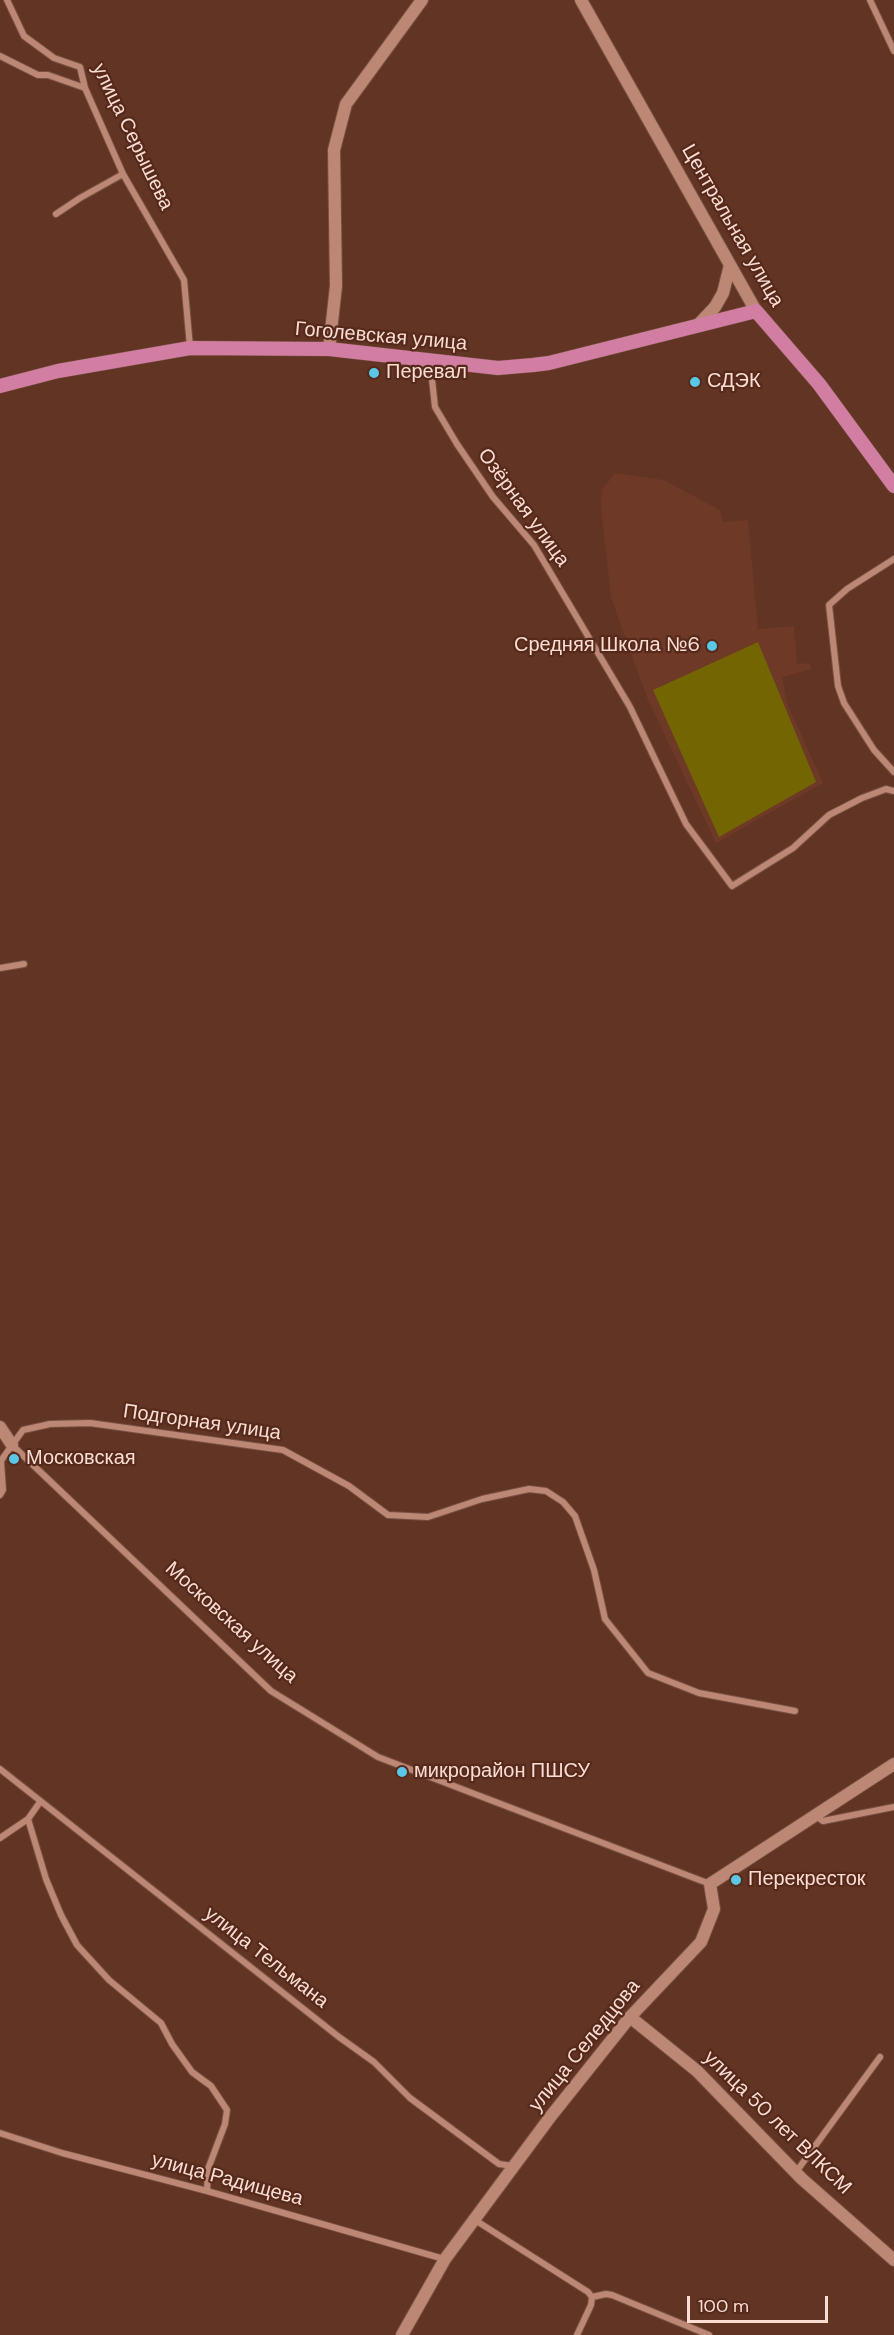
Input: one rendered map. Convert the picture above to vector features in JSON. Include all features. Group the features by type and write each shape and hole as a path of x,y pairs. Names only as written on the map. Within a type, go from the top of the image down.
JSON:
{"main road":[{"name":"Гоголевская улица","path":"0,386 58,370 190,348 329,349 498,368 549,363 756,311"},
{"name":"Центральная улица","path":"756,311 819,384 894,486"}],"street":[{"name":"улица Серышева","path":"7,0 24,36 54,58 80,67 85,88 123,174 184,280 190,348"},
{"path":"329,349 336,286 334,150 346,104 422,0"},
{"name":"Центральная улица","path":"581,0 756,311"},
{"path":"870,0 894,51"},
{"path":"0,56 38,75 48,75 85,88"},
{"path":"56,214 123,174"},
{"path":"698,326 715,307 723,293 730,265"},
{"name":"Озёрная улица","path":"430,361 435,407 493,497 534,545 630,707 686,824 732,886 793,848 829,815 886,789 894,791"},
{"path":"894,559 847,588 829,605 838,686 844,703 874,750 894,772"},
{"path":"0,968 24,964"},
{"name":"Подгорная улица","path":"0,1462 23,1430 50,1424 90,1423 283,1450 349,1486 388,1515 428,1516 482,1499 529,1489 546,1491 563,1502 575,1516 594,1570 605,1619 648,1673 699,1693 795,1711"},
{"name":"Московская улица","path":"0,1427 12,1445 271,1691 378,1757 710,1884"},
{"path":"0,1462 3,1490 0,1496"},
{"path":"710,1884 894,1764"},
{"name":"улица Тельмана","path":"0,1769 374,2062 410,2098 499,2164 513,2166"},
{"path":"0,1838 27,1819 40,1802"},
{"path":"816,1816 824,1821 894,1807"},
{"path":"27,1819 46,1880 77,1945 109,1980 161,2023 172,2044 192,2072 211,2086 227,2110 225,2124 208,2169 207,2191"},
{"name":"улица Селедцова","path":"402,2335 445,2259 513,2166 630,2017 701,1942 714,1909 710,1884"},
{"name":"улица 50 лет ВЛКСМ","path":"630,2017 697,2071 796,2172 894,2260"},
{"path":"796,2172 879,2057"},
{"name":"улица Радищева","path":"0,2133 62,2153 207,2191 445,2259"},
{"path":"475,2220 588,2292 592,2297 591,2305 578,2335"},
{"path":"592,2297 612,2295 710,2335"}],"shaded area":[{"name":"Средняя Школа №6","path":"615,473 664,480 720,510 723,522 748,520 758,629 794,626 797,664 810,663 811,669 782,677 787,703 823,783 716,843 648,700 611,598 601,507 602,490"},
{"path":"758,642 816,782 719,837 653,690"}],"place":[{"name":"Перевал","path":"374,373"},
{"name":"СДЭК","path":"695,382"},
{"name":"Средняя Школа №6","path":"712,646"},
{"name":"Московская","path":"14,1459"},
{"name":"микрорайон ПШСУ","path":"402,1772"},
{"name":"Перекресток","path":"736,1880"}]}
